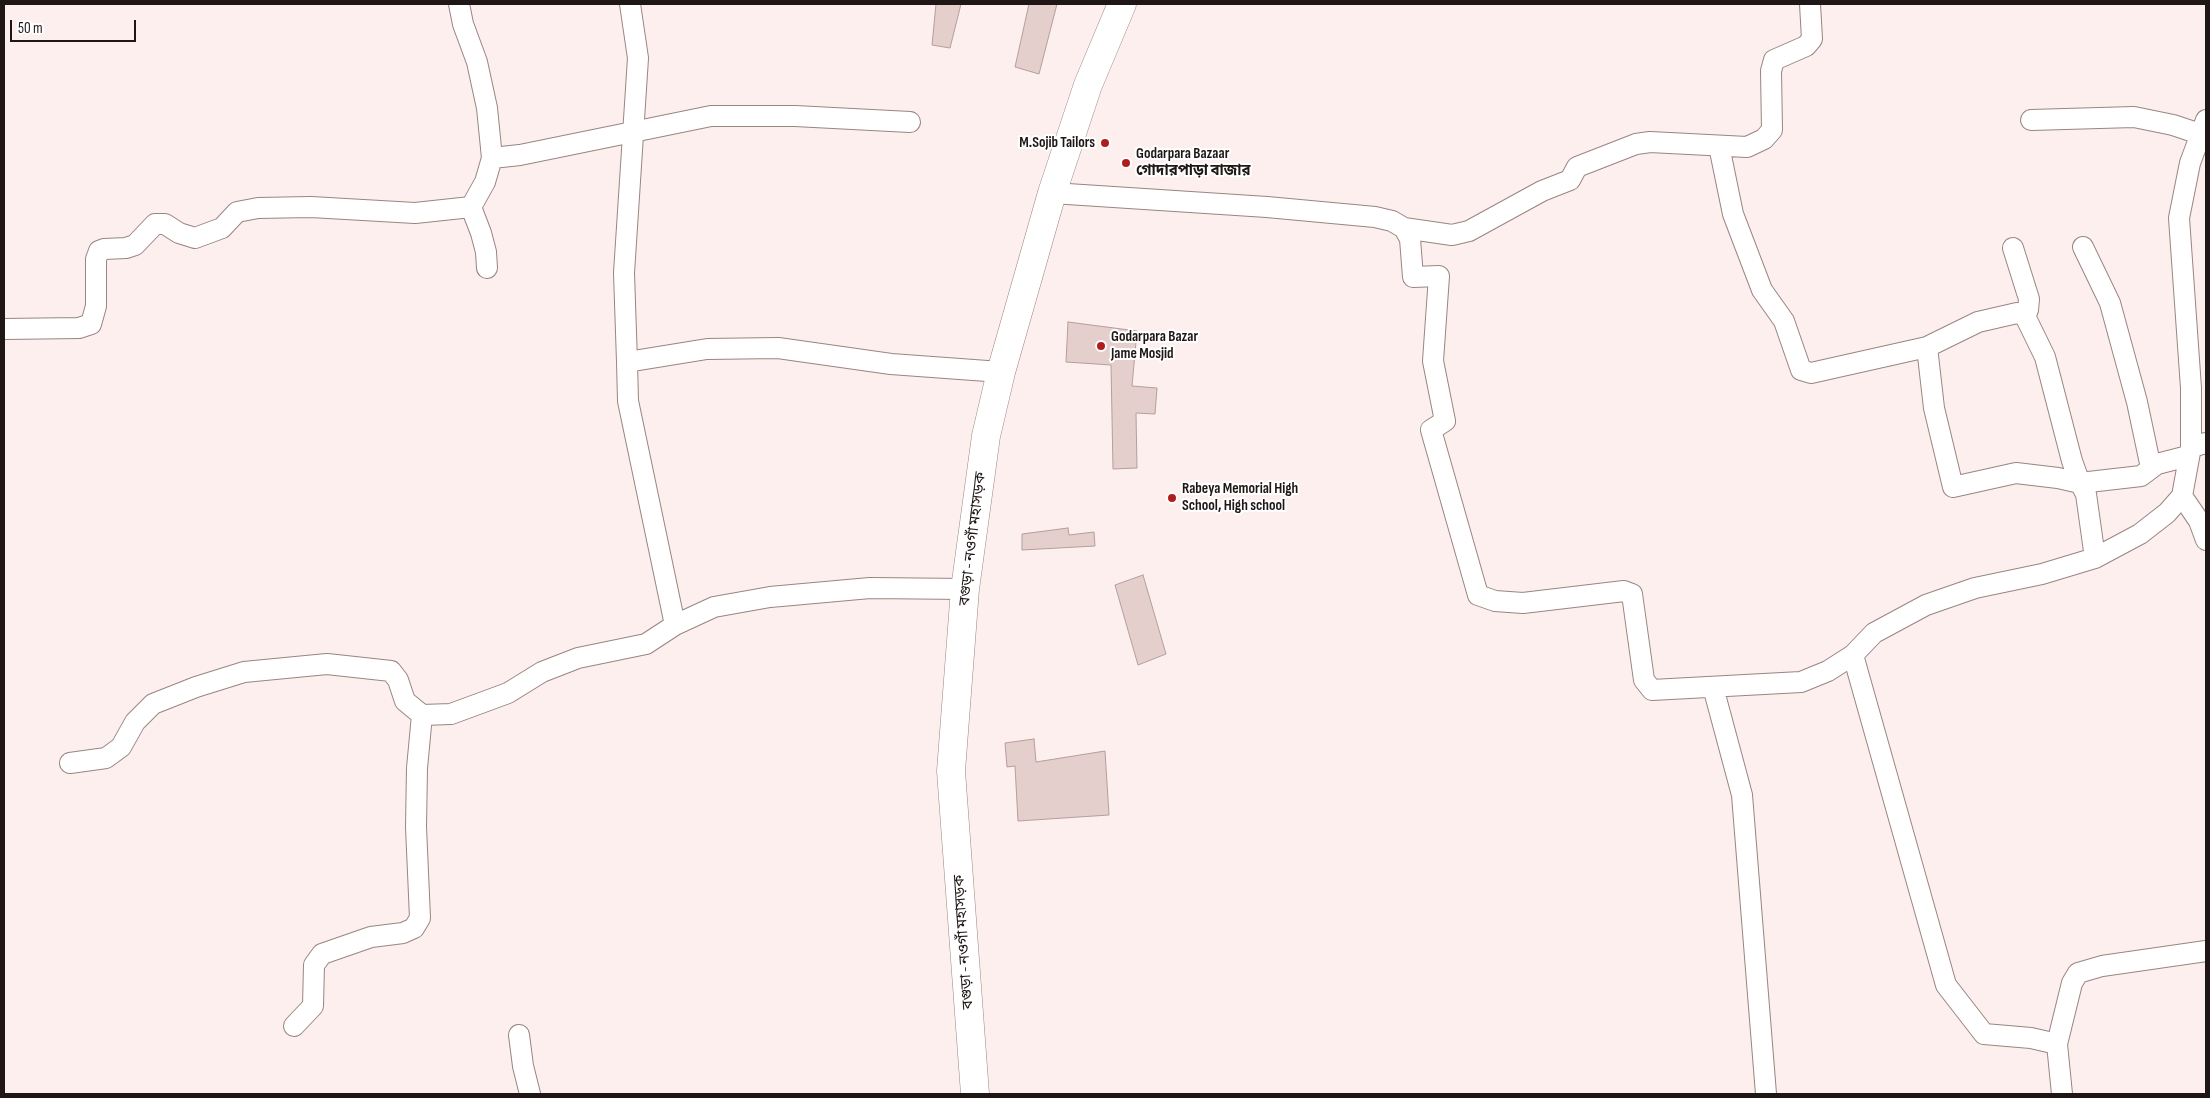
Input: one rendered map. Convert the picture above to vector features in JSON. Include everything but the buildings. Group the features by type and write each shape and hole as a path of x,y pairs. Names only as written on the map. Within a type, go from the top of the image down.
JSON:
{"main road":[{"name":"বগুড়া - নওগাঁ মহাসড়ক","path":"975,1094 951,771 965,589 986,436 1001,372 1052,193 1088,85 1122,4"}],"street":[{"path":"459,4 462,24 477,62 487,108 492,158 485,182 471,207"},
{"path":"630,4 638,58 635,132 624,273 628,401 675,625"},
{"path":"1052,193 1267,207 1376,217 1392,221 1404,228 1452,235 1469,231 1534,195 1570,180 1577,167 1636,144 1650,142 1747,148 1764,139 1772,130 1771,71 1774,60 1806,46 1812,39 1810,4"},
{"path":"492,158 520,155 711,116 795,116 910,122"},
{"path":"1404,228 1410,239 1413,277 1439,276 1433,361 1446,421 1431,430 1478,595 1496,601 1523,603 1624,591 1632,594 1644,680 1652,690 1801,682 1828,671 1853,654 1874,633 1926,605 1975,588 2042,574 2095,558 2140,534 2168,513 2182,496 2195,449 2179,218 2190,164 2203,127 2173,125 2134,117 2030,120"},
{"path":"1719,146 1733,214 1762,290 1784,321 1801,370 1811,373 1927,346 1978,322 2017,313 2023,314 2028,310 2029,299 2013,248"},
{"path":"4,329 79,328 91,324 96,306 96,258 99,251 135,245 155,224 165,224 179,233 195,238 222,228 237,212 258,208 311,207 416,213 471,207"},
{"path":"471,207 481,233 488,268"},
{"path":"2083,247 2110,304 2137,402 2151,468"},
{"path":"2023,314 2045,356 2067,443 2080,483 2086,494 2095,558"},
{"path":"1927,346 1934,408 1953,487 2016,473 2058,478 2080,483 2141,476 2157,464 2195,449"},
{"path":"627,362 707,349 778,348 890,364 1001,372"},
{"path":"2182,496 2199,521 2206,540"},
{"path":"70,763 106,758 122,747 135,722 153,704 196,687 244,672 327,664 391,671 398,680 405,701 422,715 451,714 508,693 542,672 578,658 646,644 675,625 714,607 770,597 870,588 965,589"},
{"path":"1853,654 1946,984 1984,1034 2030,1038 2057,1044"},
{"path":"1713,687 1742,795 1766,1094"},
{"path":"294,1026 313,1006 314,965 322,954 371,937 403,933 414,928 420,918 416,827 417,768 422,715"},
{"path":"2062,1094 2057,1044 2072,983 2078,973 2102,966 2206,951"},
{"path":"519,1035 523,1066 530,1094"}],"place":[{"name":"M.Sojib Tailors","path":"1105,143"},
{"name":"Godarpara Bazaar গোদারপাড়া বাজার","path":"1126,163"},
{"name":"Godarpara Bazar Jame Mosjid","path":"1101,346"},
{"name":"Rabeya Memorial High School, High school","path":"1172,498"}]}
